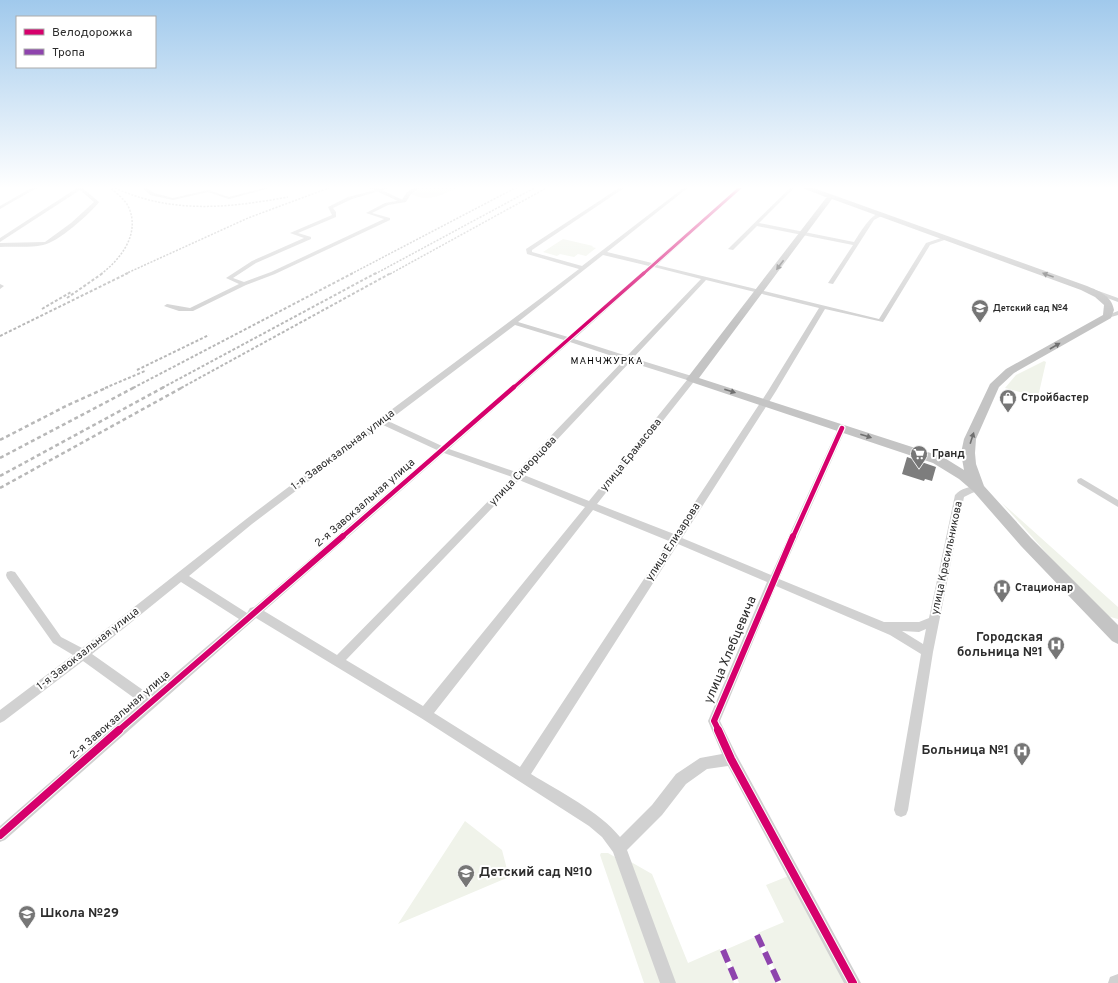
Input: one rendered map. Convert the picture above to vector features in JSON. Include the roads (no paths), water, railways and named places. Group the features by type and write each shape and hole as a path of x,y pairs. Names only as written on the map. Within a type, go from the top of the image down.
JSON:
{"main road":[{"path":"930,232 1084,288 1098,295 1109,303 1113,314 1002,377 994,386 970,439 968,453 969,464 978,488"},
{"name":"улица Ерамасова","path":"692,379 803,234"},
{"path":"692,379 938,460 964,476 978,488 1026,542 1118,636"},
{"path":"938,460 952,460 968,453"}],"street":[{"path":"0,240 12,232"},
{"path":"0,244 46,244 62,232"},
{"path":"244,284 229,278 254,262 309,238 293,233 296,232"},
{"path":"167,306 191,310 244,284 273,274 361,232"},
{"path":"555,232 529,249 529,253 583,268"},
{"name":"1-я Завокзальная улица","path":"0,717 83,654 248,522 513,322 629,232"},
{"name":"2-я Завокзальная улица","path":"0,835 150,702 692,232"},
{"path":"731,249 747,232"},
{"path":"793,232 855,244"},
{"path":"831,283 863,232"},
{"path":"602,253 881,321 928,244 947,238"},
{"name":"улица Скворцова","path":"338,661 518,476 705,278"},
{"path":"1084,288 1118,300"},
{"name":"улица Елизарова","path":"522,776 765,402 823,307"},
{"path":"513,322 692,379"},
{"name":"улица Ерамасова","path":"425,714 692,379"},
{"path":"381,421 442,449 518,476 591,505 876,624 894,632 927,652"},
{"name":"улица Хлебцевича","path":"842,428 773,581 714,721 731,759 853,983"},
{"path":"1081,481 1118,504"},
{"name":"улица Красильникова","path":"901,810 927,652 960,495 978,488"},
{"path":"11,575 58,640 83,654 150,702"},
{"path":"181,576 250,615 338,661 594,821 607,832 619,848 668,983"},
{"path":"876,624 913,627 926,625 934,621"},
{"path":"619,848 657,810 681,779 705,763 731,759"}],"railway":[{"path":"101,274 122,253 127,245 131,232"},
{"path":"125,274 218,232"},
{"path":"351,274 431,232"},
{"path":"375,274 453,232"},
{"path":"390,274 467,232"},
{"path":"67,298 103,273"},
{"path":"0,336 128,273"},
{"path":"133,388 353,273"},
{"path":"162,388 376,273"},
{"path":"181,388 391,273"},
{"path":"42,309 71,292"},
{"path":"137,370 209,335"},
{"path":"105,388 145,371"},
{"path":"0,440 68,405 108,387"},
{"path":"0,458 135,387"},
{"path":"0,476 164,387"},
{"path":"0,488 183,387"}],"place":[{"name":"Детский сад №4","path":"980,323"},
{"name":"Стройбастер","path":"1008,413"},
{"name":"Гранд","path":"919,469"},
{"name":"Стационар","path":"1002,603"},
{"name":"Городская больница №1","path":"1056,660"},
{"name":"Больница №1","path":"1022,766"},
{"name":"Детский сад №10","path":"466,888"},
{"name":"Школа №29","path":"27,929"}],"district":[{"name":"МАНЧЖУРКА","path":"607,361"}]}
